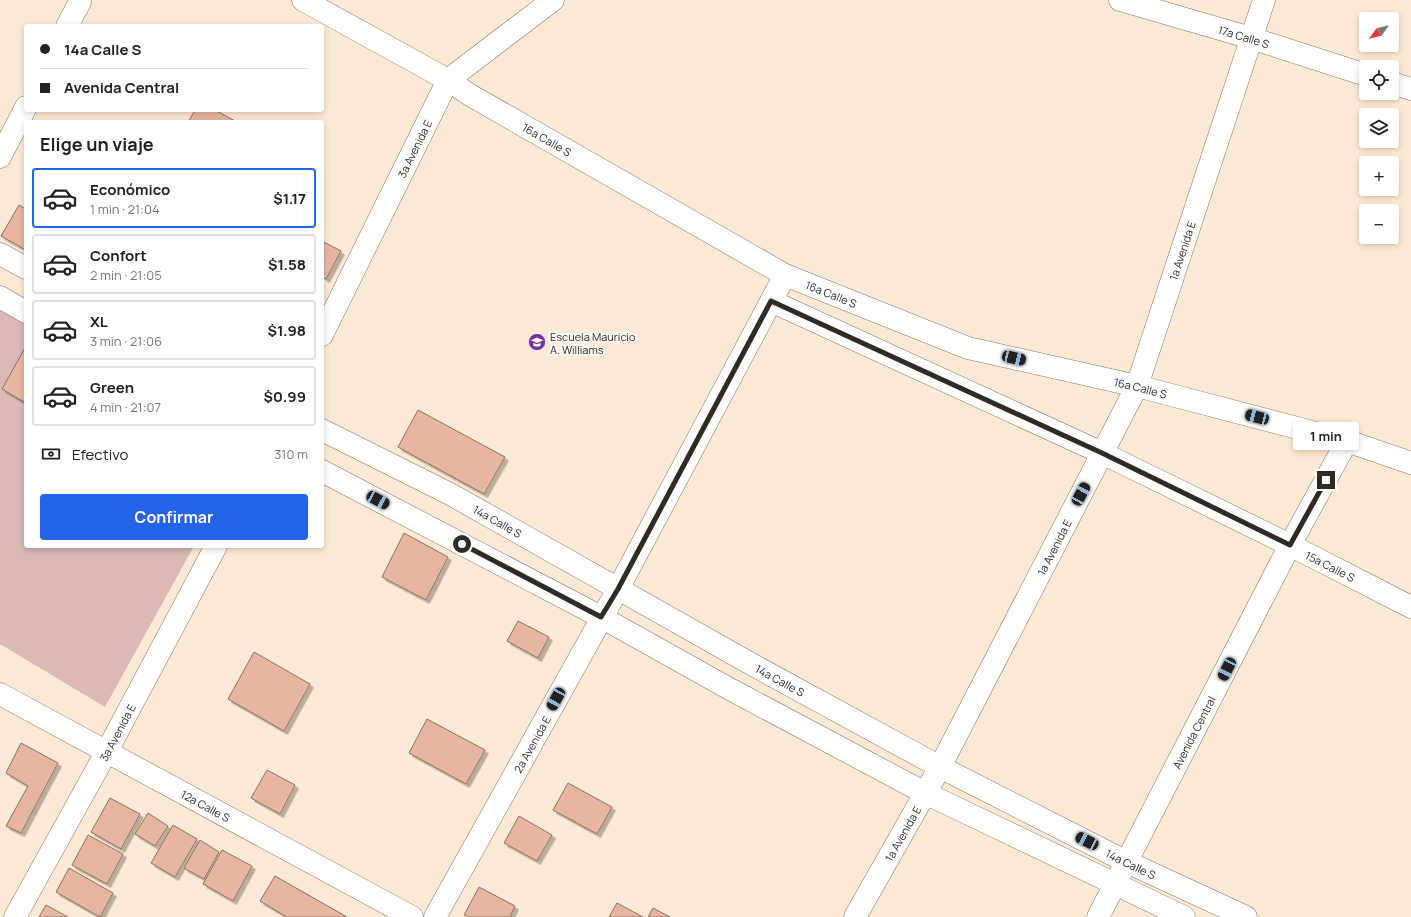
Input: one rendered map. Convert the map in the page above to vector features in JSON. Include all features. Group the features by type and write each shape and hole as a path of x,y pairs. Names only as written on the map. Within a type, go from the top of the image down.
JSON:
{"street":[{"name":"16a Calle S","path":"303,0 448,80 470,95 785,275 968,348 1137,386 1347,441 1411,464"},
{"name":"3a Avenida E","path":"324,331 448,80 553,0"},
{"name":"17a Calle S","path":"1120,0 1251,38 1359,73"},
{"name":"1a Avenida E","path":"855,917 940,767 1137,386 1264,0"},
{"path":"68,24 80,2"},
{"path":"1399,85 1411,89"},
{"path":"0,158 24,111"},
{"path":"0,254 24,267"},
{"name":"2a Avenida E","path":"435,917 601,617 618,589 785,275"},
{"path":"0,298 24,311"},
{"name":"15a Calle S","path":"771,301 1102,453 1290,545 1411,607"},
{"name":"14a Calle S","path":"324,431 452,495 753,665 940,767 1127,862 1246,917"},
{"name":"Avenida Central","path":"1098,917 1290,545 1347,441"},
{"path":"324,473 601,617 728,688 925,793 1184,917"},
{"name":"3a Avenida E","path":"15,917 107,751 215,548"},
{"name":"12a Calle S","path":"0,694 412,917"}],"shaded area":[{"path":"0,307 24,321 24,548 193,548 105,707 0,644"}],"building":[{"path":"194,112 219,112 233,120 189,120"},
{"path":"19,205 24,208 24,249 1,236"},
{"path":"324,242 341,251 326,279 324,278"},
{"path":"24,350 24,402 2,389"},
{"path":"418,410 505,457 484,494 398,447"},
{"path":"404,533 448,557 426,600 382,577"},
{"path":"518,621 549,637 538,658 507,641"},
{"path":"254,652 310,684 284,731 228,699"},
{"path":"427,719 485,750 466,784 409,753"},
{"path":"21,743 58,763 21,833 6,826 28,786 6,773"},
{"path":"267,770 295,785 280,814 251,798"},
{"path":"568,783 612,807 597,834 553,810"},
{"path":"110,798 140,814 121,849 91,832"},
{"path":"148,813 168,826 155,846 135,834"},
{"path":"519,816 552,835 537,861 504,843"},
{"path":"173,825 197,839 175,877 151,863"},
{"path":"88,835 123,854 107,884 72,865"},
{"path":"200,840 219,852 204,879 184,868"},
{"path":"222,850 252,866 233,901 203,884"},
{"path":"69,868 113,893 100,917 56,892"},
{"path":"275,876 347,917 287,917 260,901"},
{"path":"479,887 515,906 510,917 469,917 464,915"},
{"path":"617,903 643,917 609,917"},
{"path":"46,905 68,917 39,917"},
{"path":"653,908 670,917 648,917"}],"place":[{"name":"Escuela Mauricio A. Williams","path":"537,342"}],"route":[{"path":"462,544 601,617 618,589 771,301 1102,453 1290,545 1326,480"}]}
